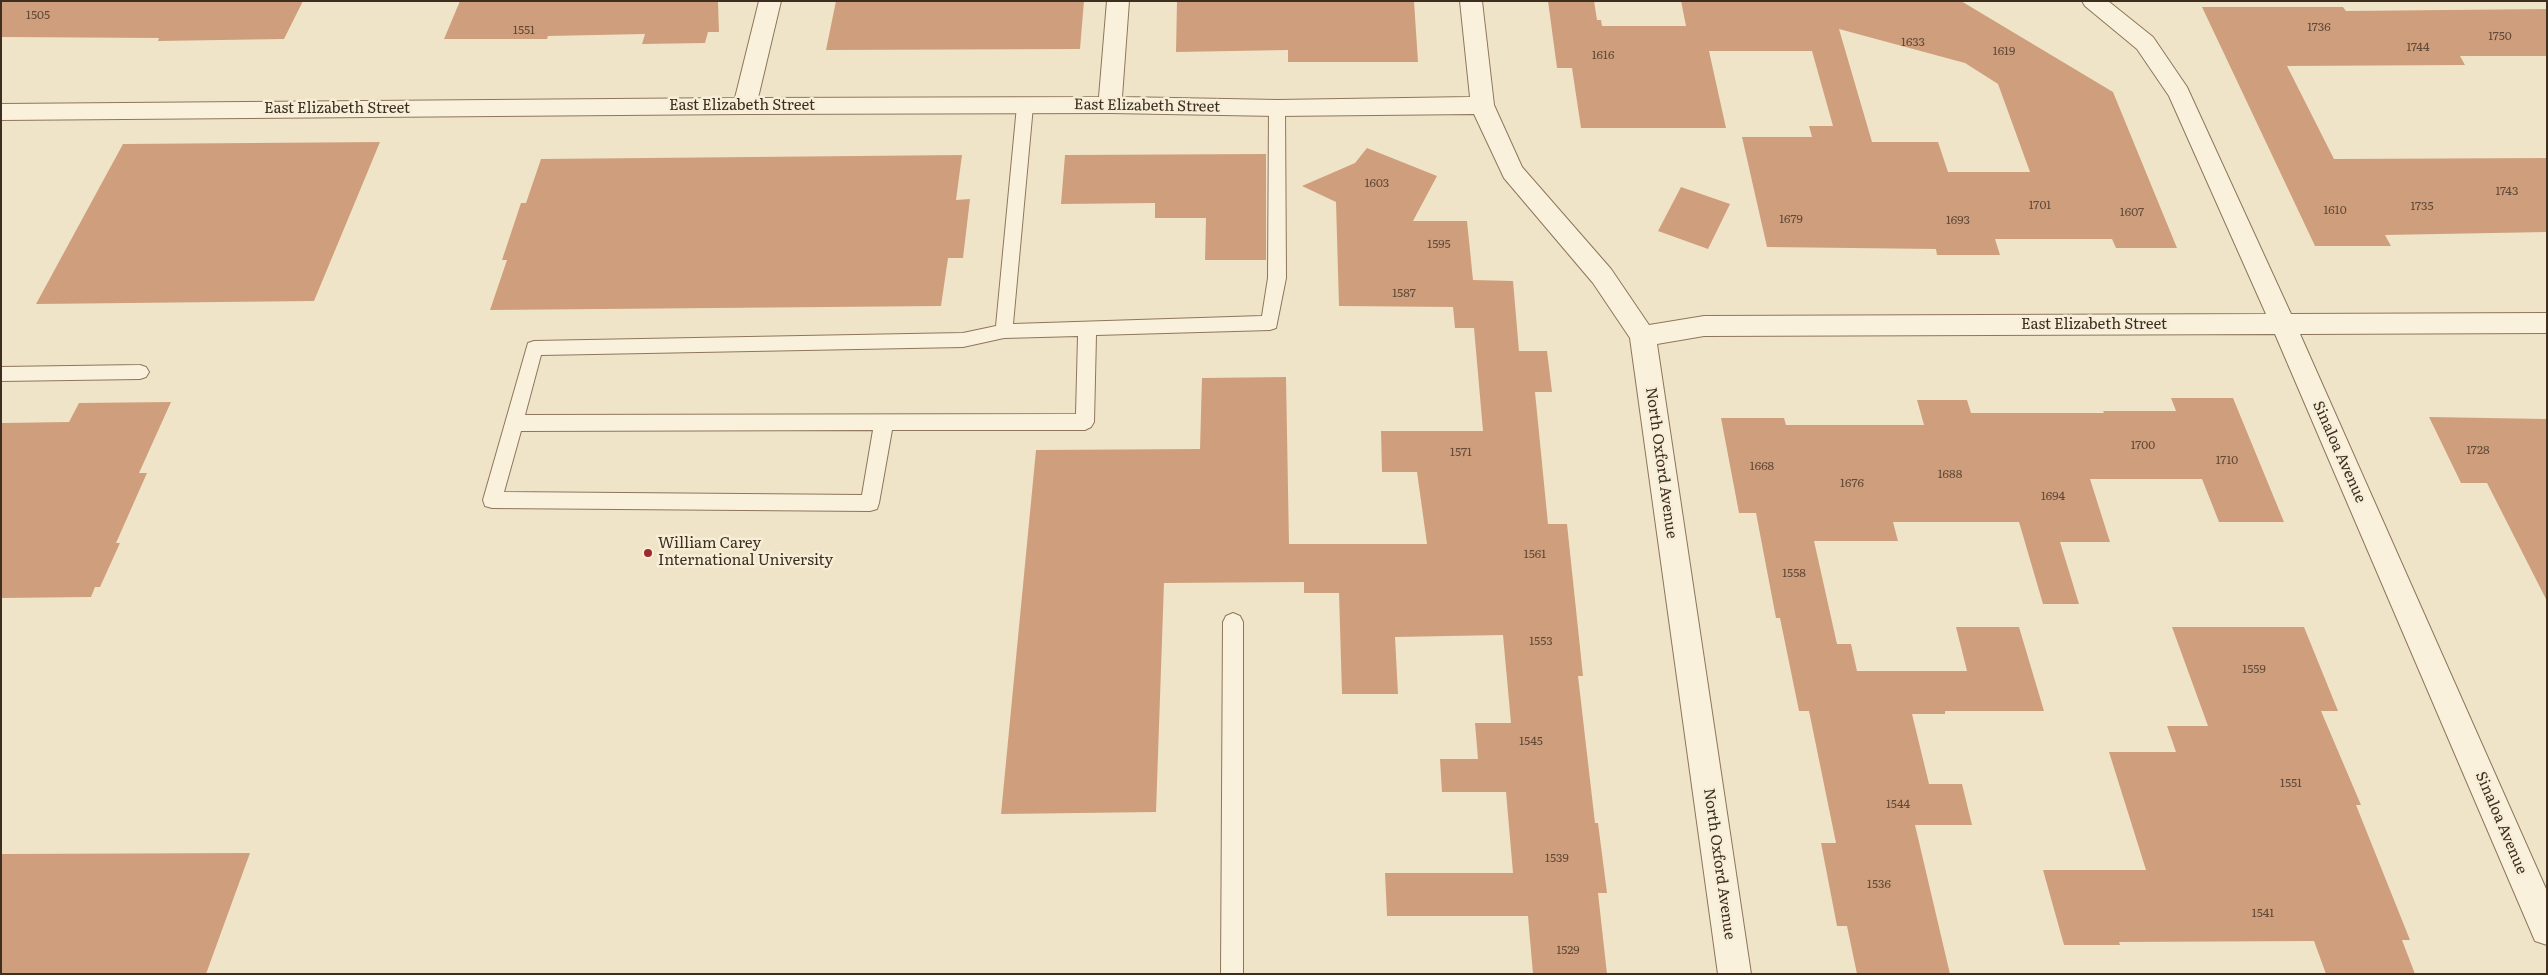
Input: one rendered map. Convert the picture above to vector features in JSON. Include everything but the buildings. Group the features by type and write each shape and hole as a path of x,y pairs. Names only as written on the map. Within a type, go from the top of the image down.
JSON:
{"street":[{"path":"744,106 770,1"},
{"path":"1110,104 1118,1"},
{"name":"North Oxford Avenue","path":"1471,1 1482,105 1512,172 1602,276 1643,336 1736,974"},
{"name":"Sinaloa Avenue","path":"2093,1 2145,43 2179,93 2283,324 2547,929"},
{"name":"East Elizabeth Street","path":"1,112 1110,104 1277,108 1482,105"},
{"name":"East Elizabeth Street","path":"1643,336 1704,326 2547,323"}],"lane":[{"path":"1004,330 1025,106"},
{"path":"884,422 870,503 492,500 534,348 963,340 1004,330 1270,324 1276,278 1277,108"},
{"path":"514,423 1086,422 1087,328"},
{"path":"1,374 140,372"},
{"path":"1232,974 1233,622"}],"place":[{"name":"William Carey International University","path":"648,553"}]}
